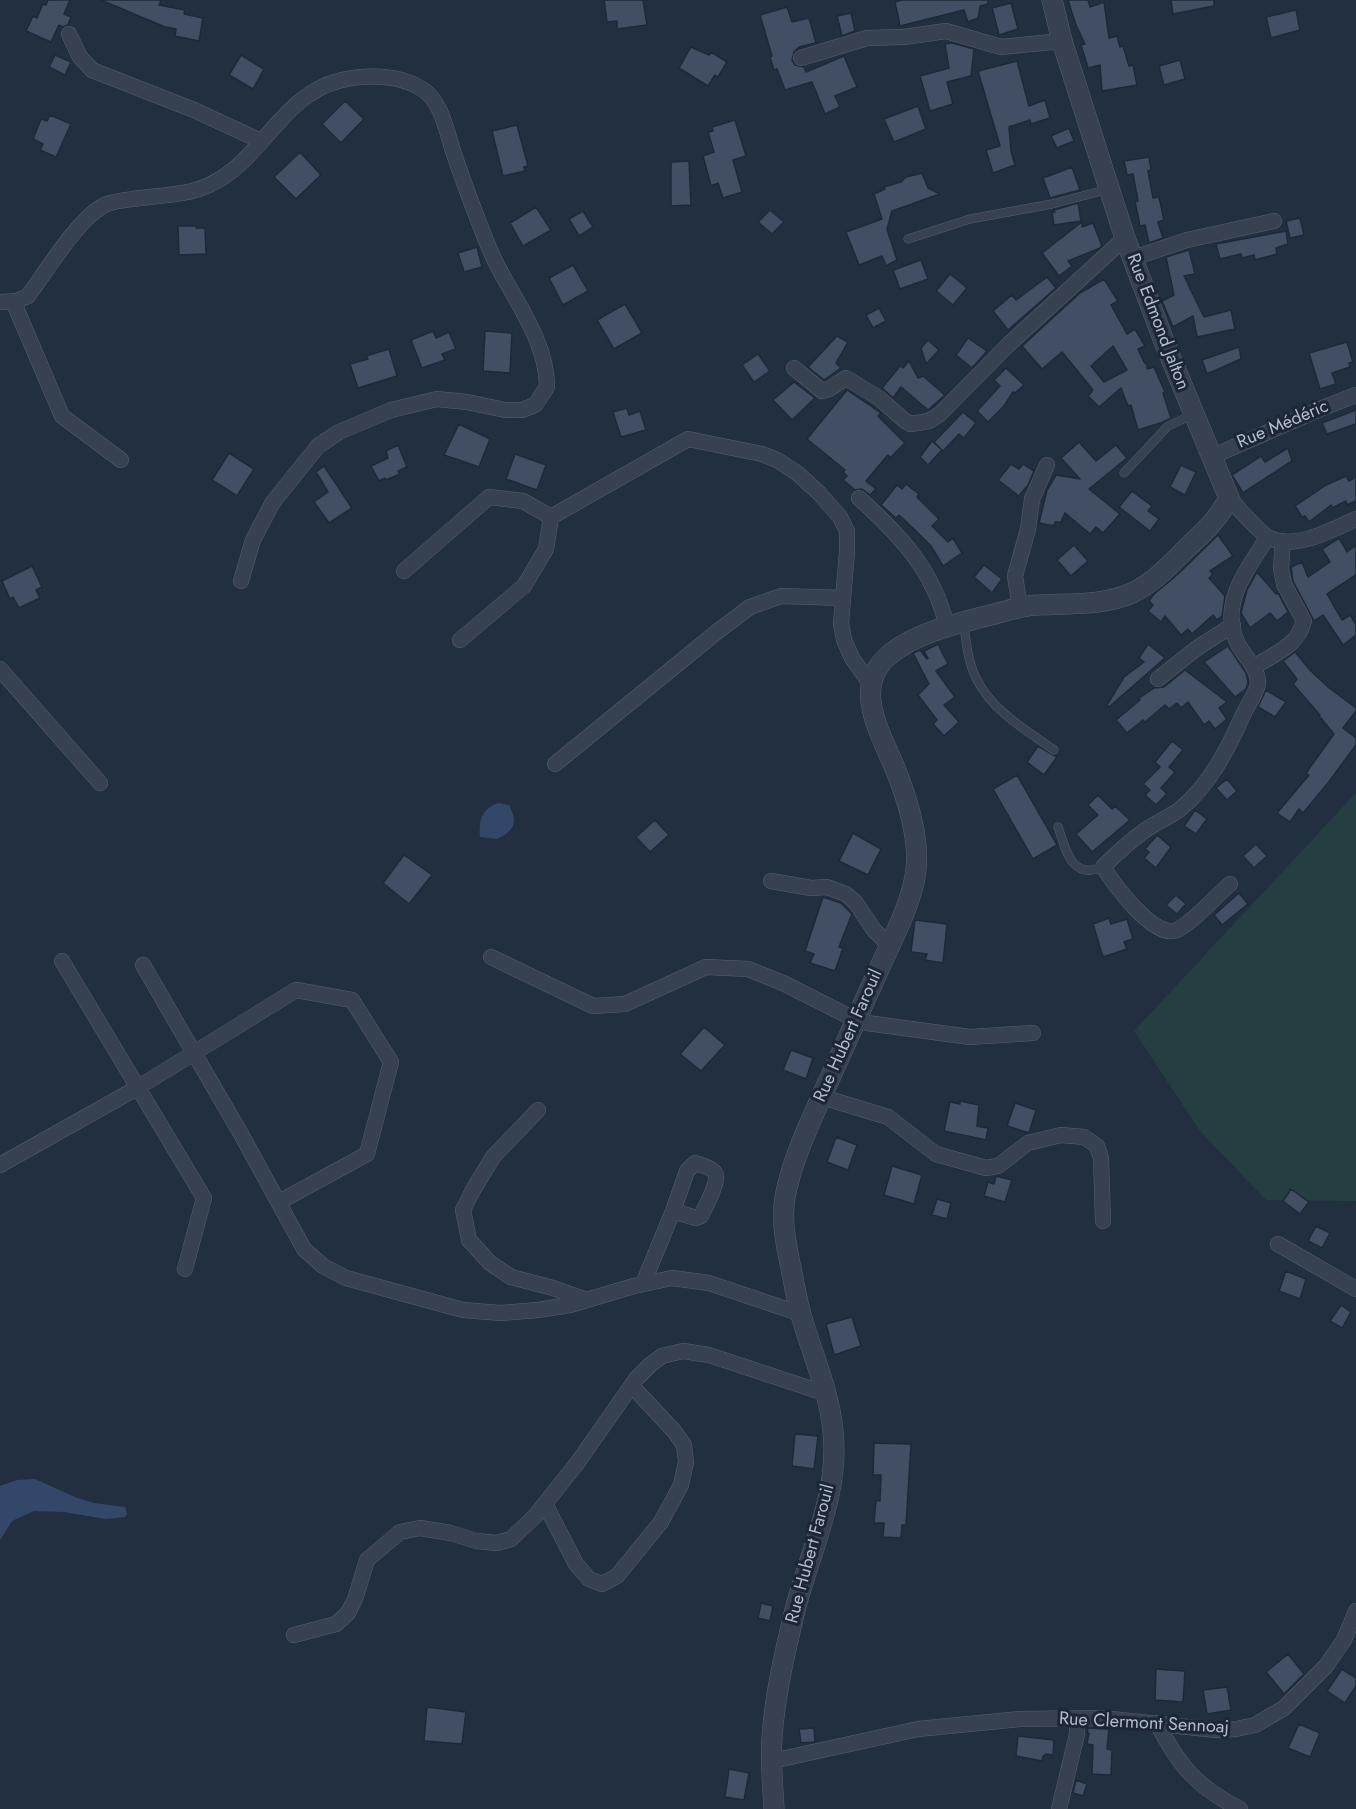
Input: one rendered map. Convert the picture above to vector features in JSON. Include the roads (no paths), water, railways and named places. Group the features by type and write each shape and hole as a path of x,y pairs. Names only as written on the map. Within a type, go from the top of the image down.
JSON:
{"street":[{"name":"Rue Edmond Jalton","path":"1052,0 1062,41 1099,162 1125,238 1211,457 1229,498 1276,539"},
{"path":"801,58 867,38 904,37 946,31 1001,47 1062,41"},
{"path":"69,34 80,57 92,69 194,110 261,141"},
{"path":"121,460 62,416 6,301 28,296 83,221 106,204 179,195 210,185 240,164 292,108 315,89 339,81 376,76 407,82 423,89 441,115 473,207 494,258 543,355 547,387 534,405 522,410 505,410 467,402 437,399 392,410 339,432 318,446 273,502 253,540 241,581"},
{"path":"1132,258 1187,240 1274,220"},
{"path":"794,368 822,391 846,378 879,398 905,421 912,424 929,421 940,414 1008,345 1125,238"},
{"name":"Rue Médéric","path":"1211,457 1325,406 1356,395"},
{"path":"551,518 688,439 762,454 777,460 797,473 819,493 840,517 847,531 842,623 844,640 852,658 871,685"},
{"path":"1020,608 1015,587 1017,566 1028,529 1032,499 1047,465"},
{"path":"404,571 489,497 523,501 551,518"},
{"path":"859,498 881,518 919,561 955,624"},
{"path":"871,685 877,670 887,657 912,642 955,624 1032,605 1095,602 1133,592 1160,575 1203,533 1223,510 1229,498"},
{"path":"460,640 524,586 546,549 551,518"},
{"path":"1230,884 1186,924 1169,932 1161,930 1144,917 1115,886 1102,867 1145,831 1180,809 1198,790 1217,766 1258,684 1254,667 1236,642 1231,616 1234,594 1244,574 1276,539 1307,538 1356,519"},
{"path":"1254,667 1296,640 1301,633 1304,621 1284,584 1276,539"},
{"path":"555,764 750,607 781,596 843,598"},
{"path":"1158,679 1197,648 1233,625"},
{"path":"0,669 100,783"},
{"name":"Rue Hubert Farouil","path":"774,1809 772,1741 779,1680 795,1609 829,1496 833,1473 833,1431 827,1394 801,1314 788,1256 783,1218 786,1195 800,1147 890,946 911,894 916,872 917,841 898,776 879,731 870,702 871,685"},
{"path":"771,881 811,888 827,887 846,894 856,903 874,930 890,946"},
{"path":"491,957 593,1006 625,1004 706,966 748,969 783,983 856,1020 970,1037 1034,1033"},
{"path":"63,961 204,1198 185,1269"},
{"path":"143,965 304,1249 323,1266 346,1278 462,1310 501,1313 538,1310 570,1305 672,1278 709,1283 801,1314"},
{"path":"0,1166 137,1088 297,990 352,1000 391,1062 367,1154 279,1202"},
{"path":"822,1097 888,1117 936,1154 986,1168 998,1166 1028,1143 1061,1135 1084,1137 1097,1146 1101,1158 1103,1221"},
{"path":"538,1110 492,1157 473,1190 463,1210 469,1240 490,1263 511,1277 587,1300"},
{"path":"643,1284 673,1211"},
{"path":"1278,1244 1356,1289"},
{"path":"294,1635 336,1624 348,1613 355,1599 367,1560 400,1532 420,1528 451,1533 476,1541 497,1543 511,1539 545,1504 632,1386 650,1365 662,1356 683,1351 709,1354 827,1394"},
{"path":"545,1504 576,1564 589,1579 602,1584 617,1576 661,1522 681,1485 687,1462 684,1445 632,1386"},
{"name":"Rue Clermont Sennoaj","path":"772,1761 918,1729 1020,1719 1102,1718 1216,1730 1255,1725 1284,1708 1326,1666 1344,1640 1356,1611"},
{"path":"1059,1809 1077,1734 1077,1719"},
{"path":"1157,1723 1171,1751 1189,1773 1207,1790 1240,1809"}],"lane":[{"path":"908,239 970,219 1052,204 1110,189"},
{"path":"1124,473 1168,426 1194,415"},
{"path":"955,624 975,677 988,698 1006,715 1054,750"},
{"path":"1058,827 1070,861 1076,867 1095,871 1102,867"}],"water":[{"path":"498,803 509,805 514,821 511,829 497,839 480,837 482,816"},
{"path":"35,1479 77,1498 125,1507 127,1514 125,1517 106,1519 64,1512 34,1511 12,1521 0,1540 0,1486 17,1480"}]}
